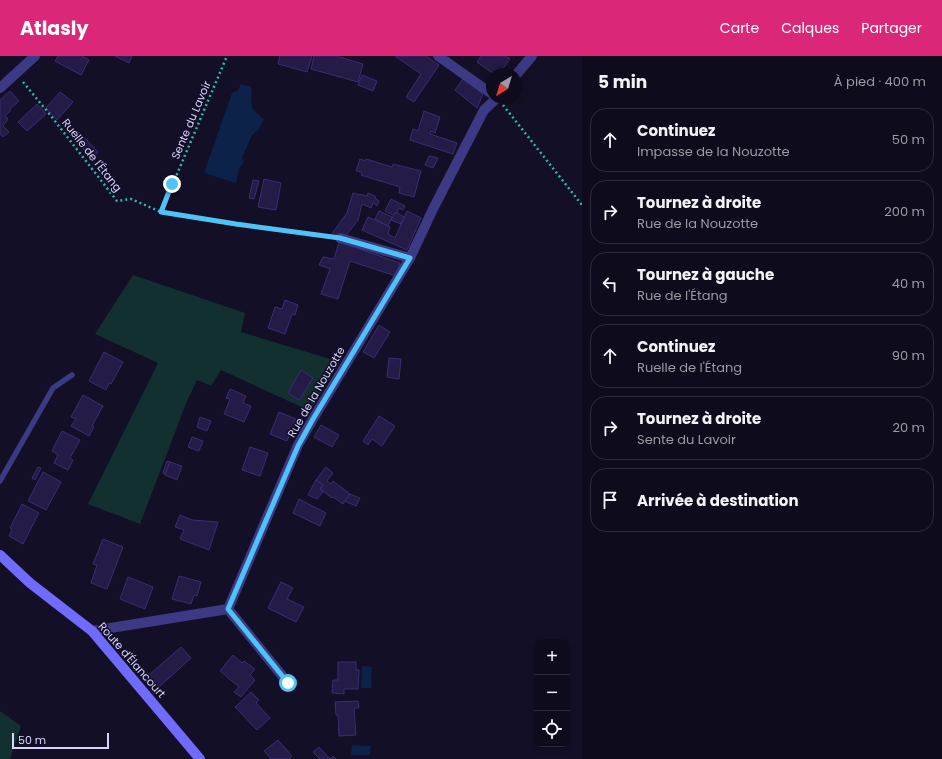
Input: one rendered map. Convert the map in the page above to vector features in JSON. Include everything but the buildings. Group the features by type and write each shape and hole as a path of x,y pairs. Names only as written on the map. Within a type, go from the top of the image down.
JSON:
{"street":[{"path":"0,88 35,56"},
{"path":"438,56 486,90"},
{"path":"522,68 532,56"},
{"name":"Rue de la Nouzotte","path":"228,609 298,446 410,258 433,209 484,110 495,104"},
{"path":"340,238 410,258"},
{"name":"Route d'Élancourt","path":"0,555 30,583 92,631 200,759"},
{"path":"92,631 228,609 288,683"}],"lane":[{"path":"0,481 53,388 72,376"}],"path":[{"name":"Sente du Lavoir","path":"161,212 227,56"},
{"name":"Ruelle de l'Étang","path":"16,74 52,116 117,201 131,199 161,212 340,238"},
{"path":"502,104 582,205"}],"green space":[{"path":"133,275 245,313 241,332 340,362 310,411 221,370 211,386 197,380 187,401 140,524 88,504 158,363 95,334"},
{"path":"0,711 21,726 10,759 0,759"}],"water":[{"path":"241,84 251,87 252,108 264,120 258,130 252,135 242,158 244,162 239,169 236,183 204,173 232,93 238,90"},
{"path":"362,666 372,667 371,688 361,688"},
{"path":"352,745 371,746 370,755 351,755"}],"route":[{"path":"172,184 161,212 236,224 327,235 410,258 298,446 228,609 288,683"}]}
